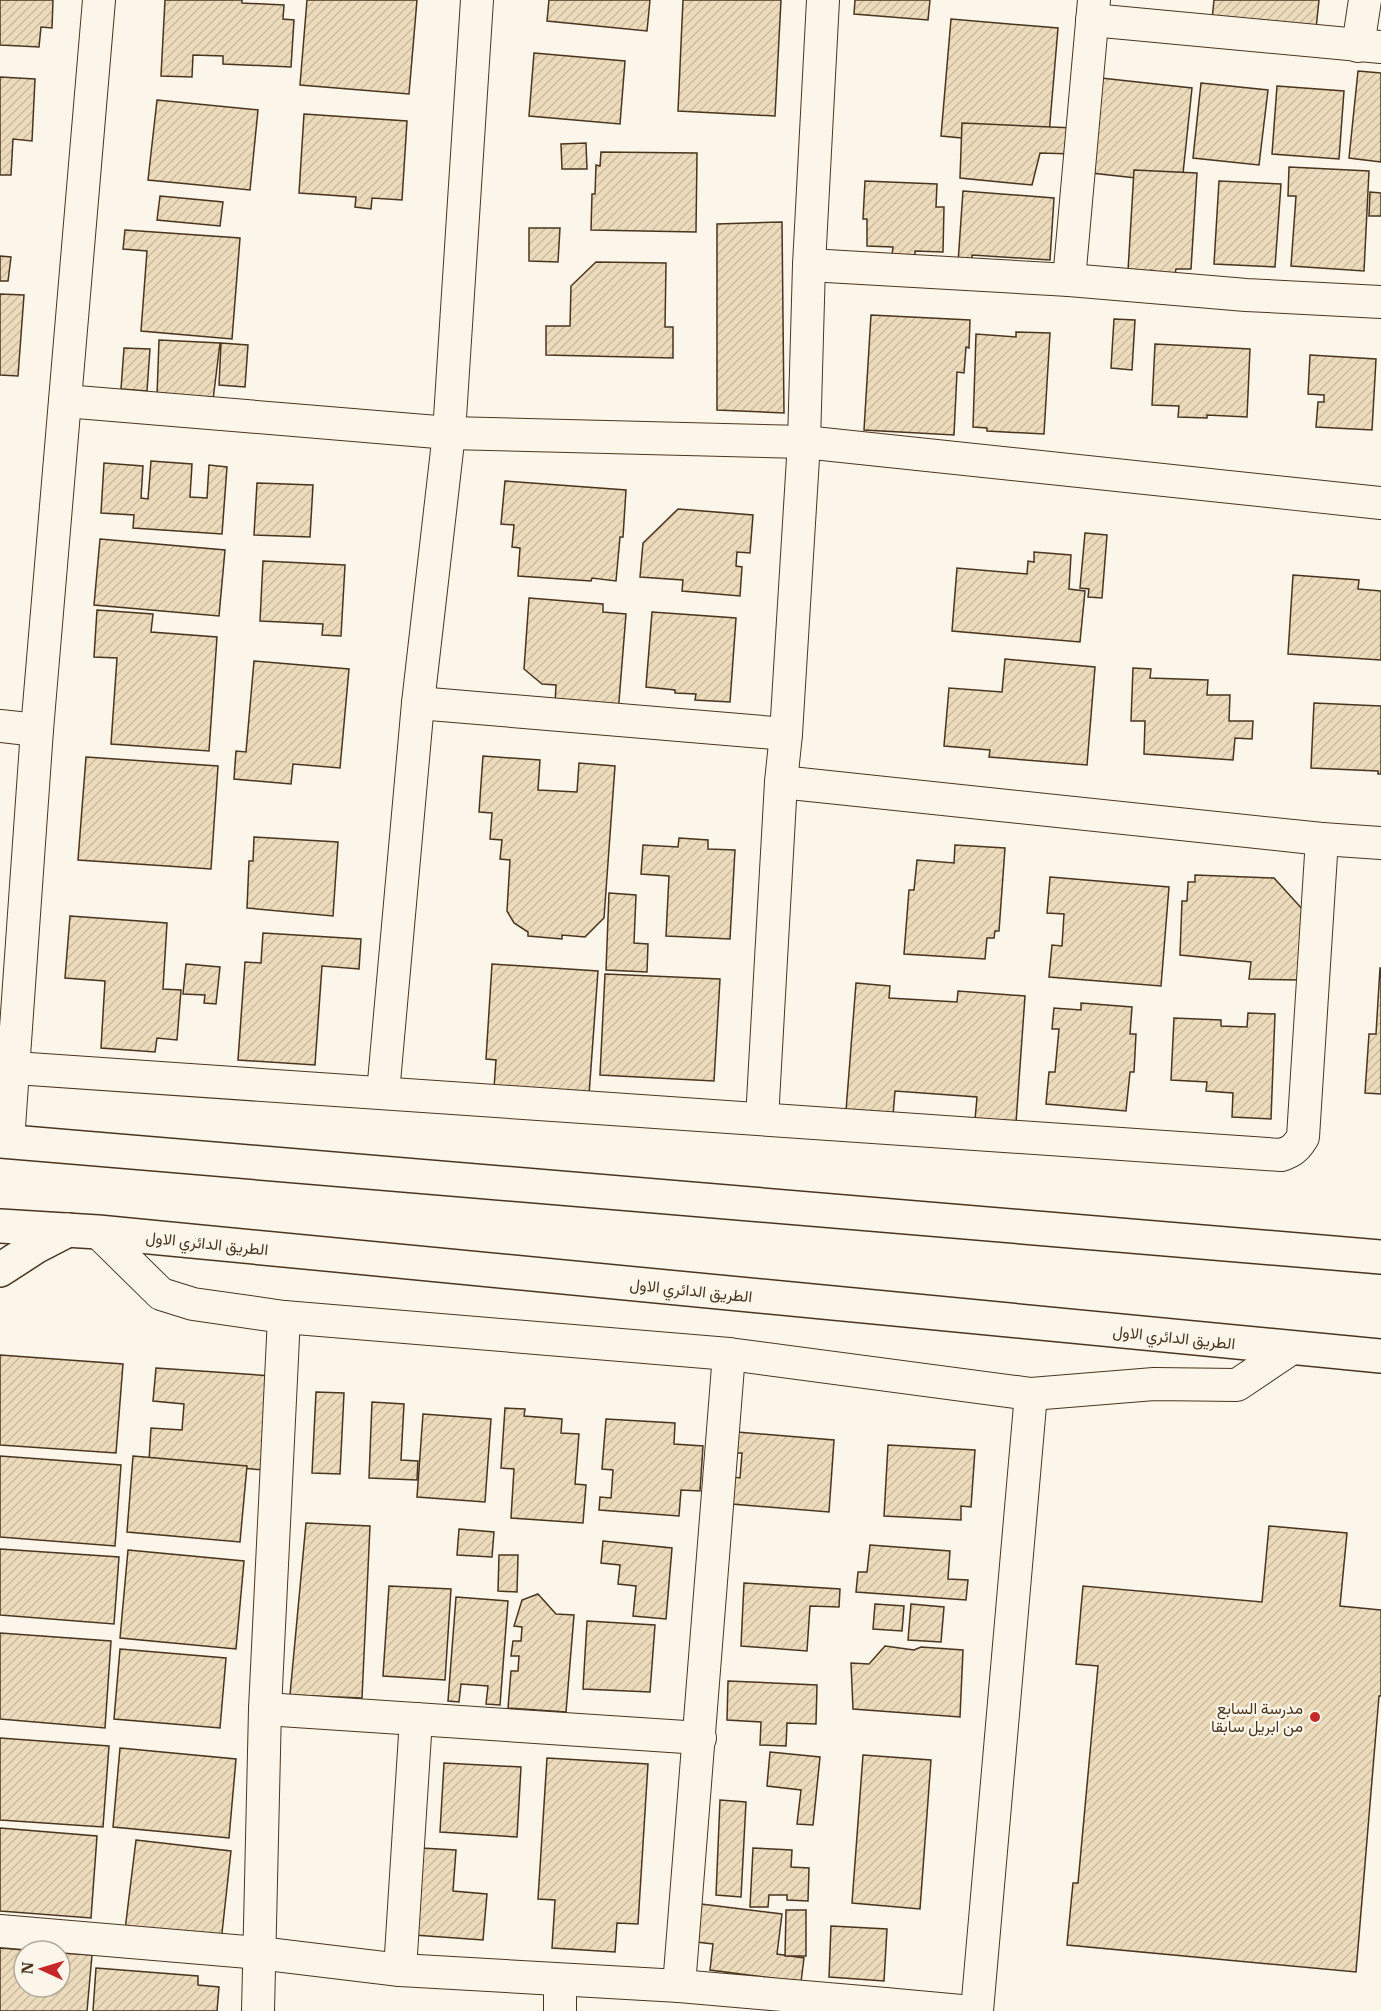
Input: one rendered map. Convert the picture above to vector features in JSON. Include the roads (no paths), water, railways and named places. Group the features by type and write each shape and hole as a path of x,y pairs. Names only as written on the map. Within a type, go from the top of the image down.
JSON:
{"main road":[{"path":"4,1141 1381,1257"},
{"name":"الطريق الدائري الاول","path":"0,1226 83,1231 1381,1356"},
{"path":"0,1270 37,1246 83,1231"}],"street":[{"path":"4,1141 7,1067 99,0"},
{"path":"383,1093 418,703 449,433 477,0"},
{"path":"762,1119 780,782 786,734 804,442 809,265 823,0"},
{"path":"1069,280 1093,10 1369,46 1365,0"},
{"path":"809,265 1069,280 1246,295 1381,302"},
{"path":"65,400 449,433 804,442 1381,503"},
{"path":"418,703 786,734"},
{"path":"0,726 37,730"},
{"path":"780,782 1322,839 1381,843"},
{"path":"7,1067 1271,1155 1290,1152 1298,1146 1303,1137 1322,839"},
{"path":"83,1231 161,1294 193,1304 284,1317 729,1354 1031,1394 1154,1384 1237,1385 1292,1348"},
{"path":"258,2011 265,1709 284,1317"},
{"path":"679,1986 729,1354"},
{"path":"976,2011 1031,1394"},
{"path":"265,1709 700,1738"},
{"path":"400,1970 416,1719"},
{"path":"0,1931 259,1953 400,1970 679,1986 885,2008 961,2011"},
{"path":"560,1980 560,2011"}],"place":[{"name":"مدرسة السابع من ابريل سابقا","path":"1315,1717"}]}
